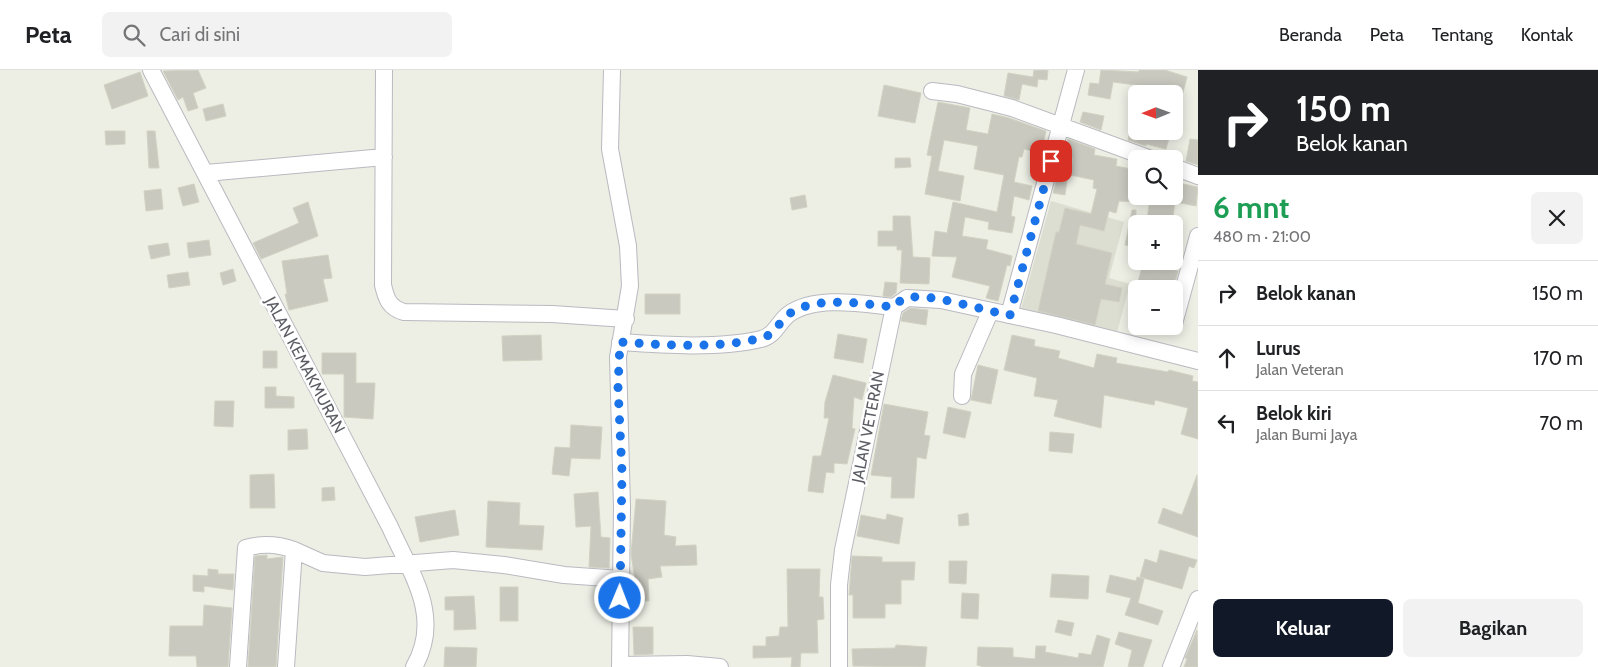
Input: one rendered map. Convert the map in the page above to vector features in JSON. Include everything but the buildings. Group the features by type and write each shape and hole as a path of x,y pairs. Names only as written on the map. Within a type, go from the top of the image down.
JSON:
{"street":[{"name":"JALAN KEMAKMURAN","path":"151,70 390,526 423,600 426,613 426,642 414,667"},
{"path":"384,70 383,284 386,297 396,310 552,314 626,320"},
{"path":"612,70 610,149 630,269 626,320 620,342 618,387 622,472 620,666 687,664 720,667"},
{"path":"1010,315 1076,70"},
{"path":"932,91 993,102 1128,151"},
{"path":"206,173 384,157"},
{"path":"1183,170 1198,176"},
{"path":"1183,289 1198,236"},
{"path":"620,342 708,344 761,339 777,329 788,315 822,304 835,302 894,307 907,298 916,298 941,300 1010,315 1198,361"},
{"name":"JALAN VETERAN","path":"840,667 840,566 894,307"},
{"path":"962,396 963,374 990,312"},
{"path":"1166,352 1170,335"},
{"path":"238,667 246,548 266,544 294,550 323,563 365,567 453,560 504,565 564,575 621,579"},
{"path":"286,667 294,550"},
{"path":"1171,667 1198,599"}],"shaded area":[{"path":"1051,201 1124,222 1109,278 1128,283 1128,291 1116,336 1021,309"}],"route":[{"path":"620,598 622,508 618,387 620,342 667,345 708,344 761,339 770,335 788,315 795,311 835,302 894,307 902,300 916,298 941,300 1010,315 1051,161"}]}
